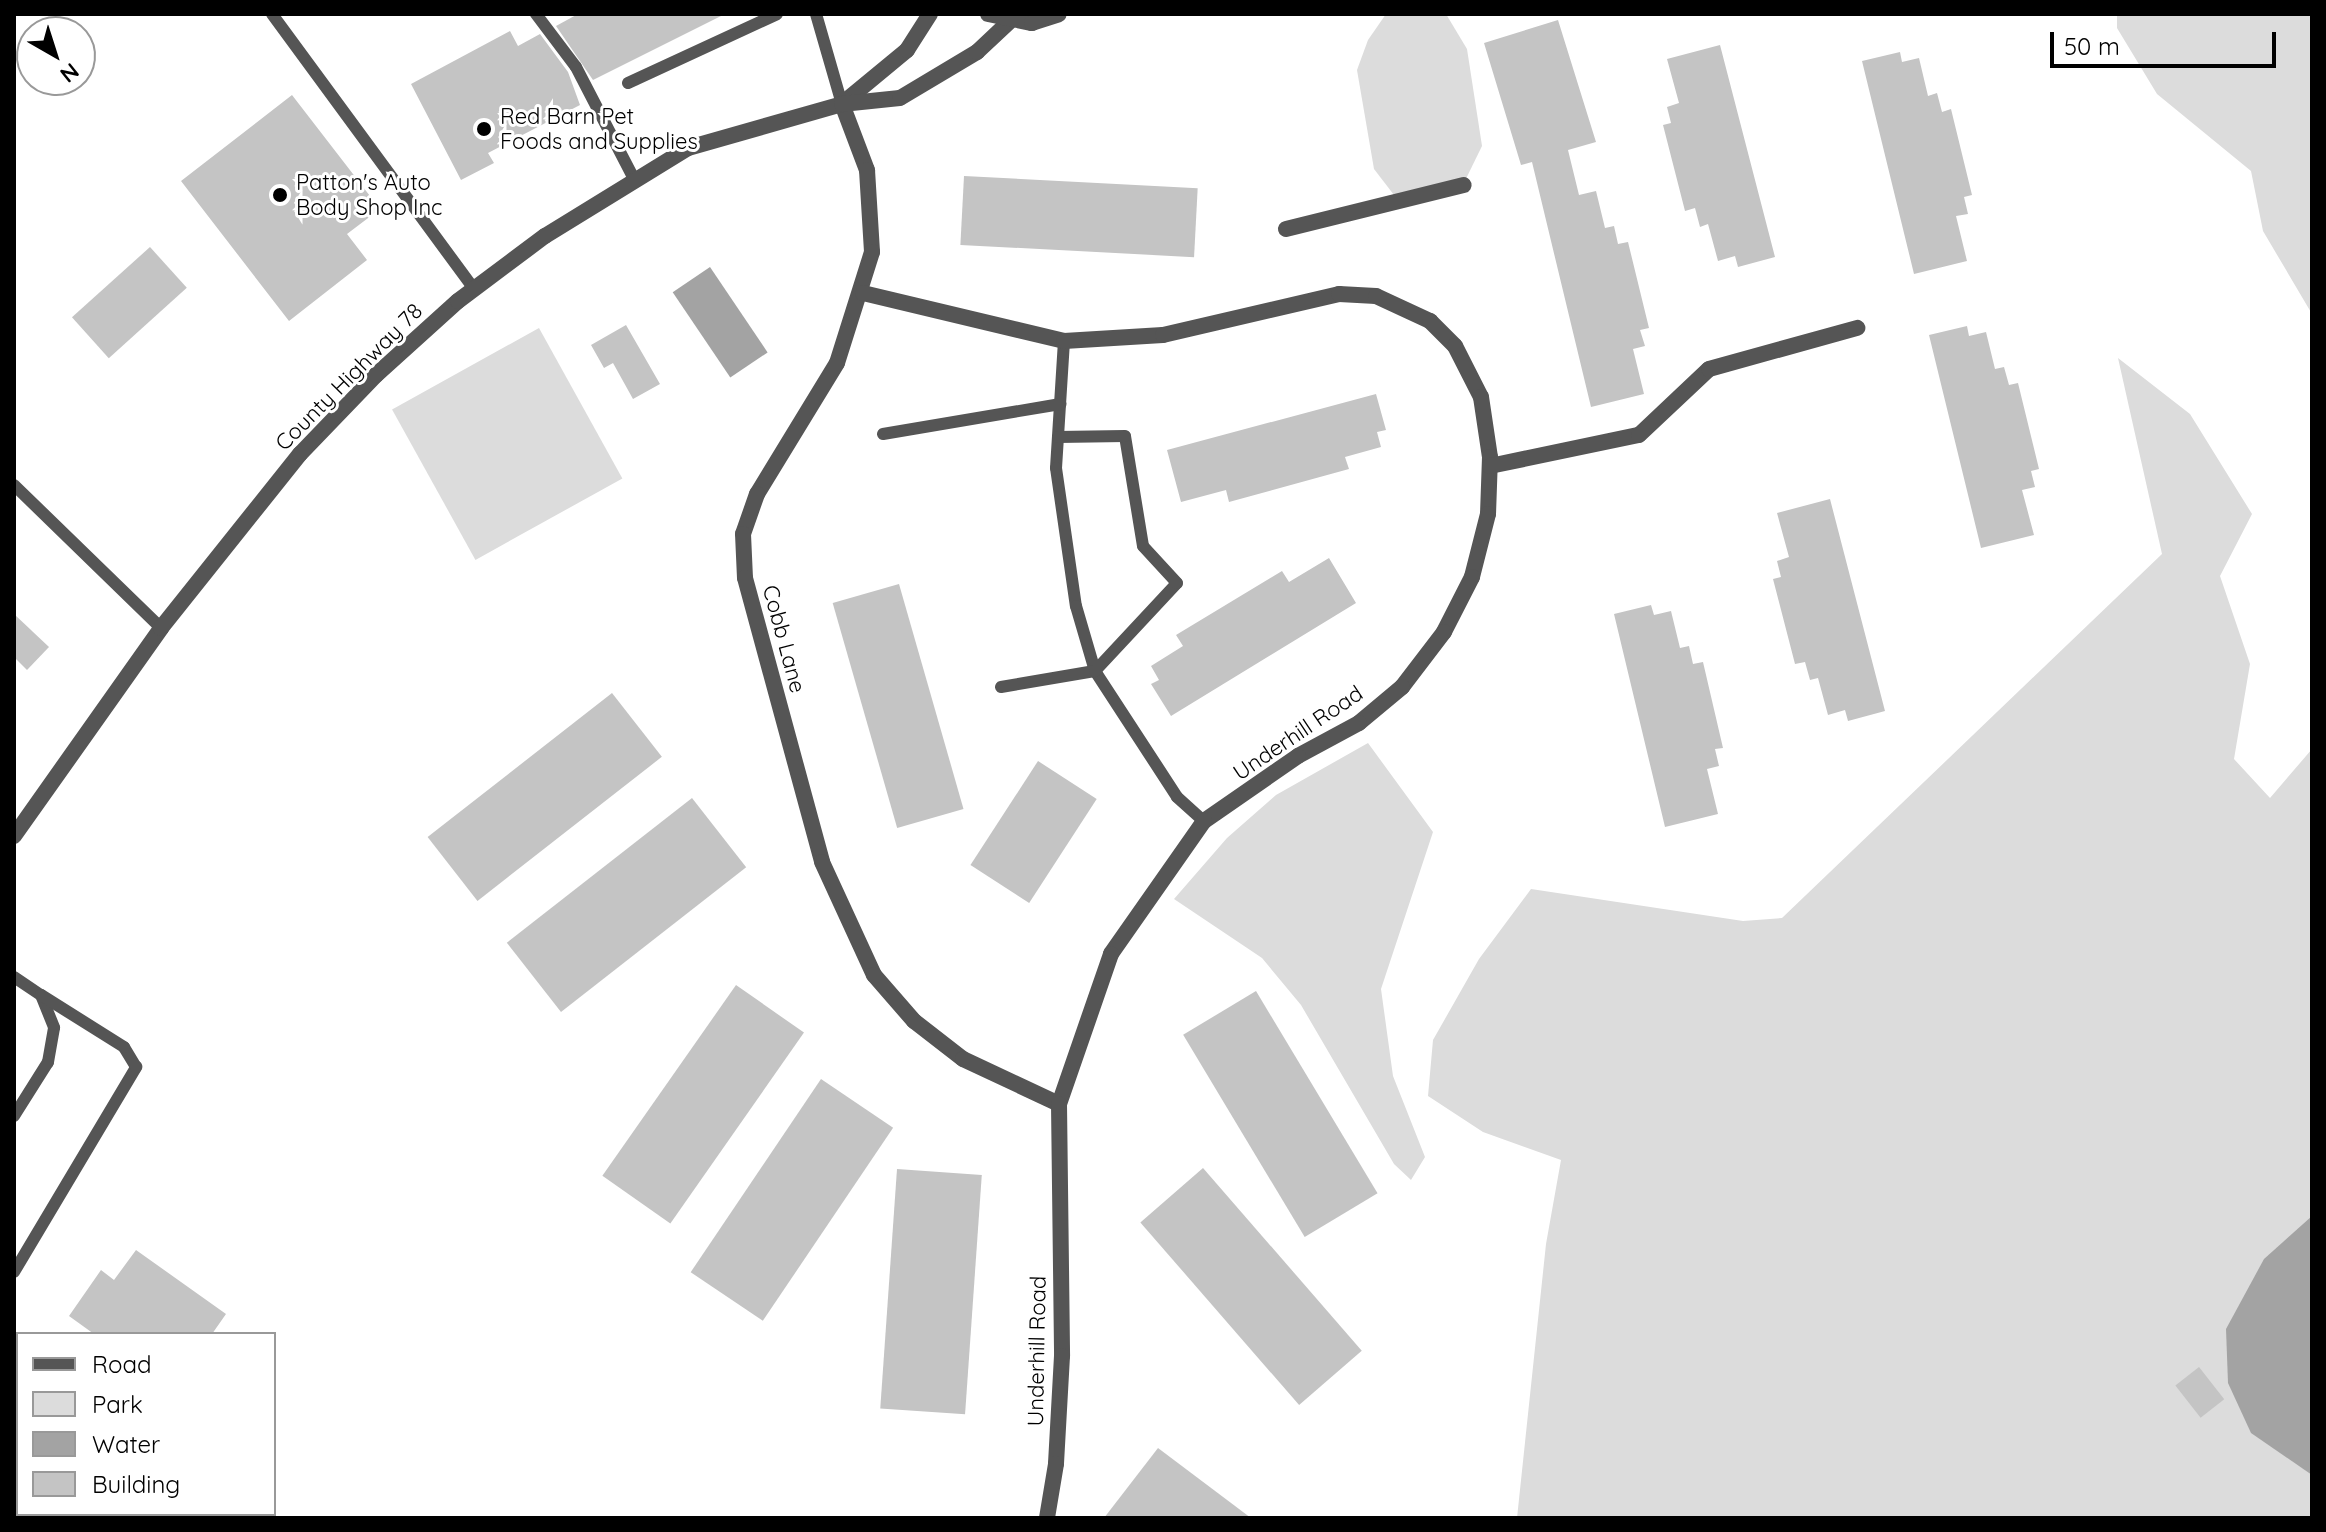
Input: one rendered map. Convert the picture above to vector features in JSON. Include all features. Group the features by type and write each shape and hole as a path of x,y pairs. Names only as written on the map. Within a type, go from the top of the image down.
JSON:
{"street":[{"name":"County Highway 78","path":"842,104 899,58 930,14"},
{"path":"988,14 1009,22 1061,15"},
{"name":"County Highway 78","path":"14,836 161,628 337,413 474,289 634,179 688,148 842,104 900,98 927,85 977,52 1009,22"},
{"name":"Cobb Lane","path":"842,104 867,170 872,252 863,293 837,363 757,494 743,534 745,578 822,862 874,975 914,1021 963,1059 1059,1104"},
{"path":"1286,229 1464,185"},
{"name":"Underhill Road","path":"863,293 1064,341 1163,335 1339,294 1376,296 1430,321 1455,346 1481,397 1490,466 1488,514 1472,577 1444,632 1402,687 1359,723 1298,756 1204,821 1111,954 1059,1104 1062,1356 1056,1464 1047,1518"},
{"path":"1490,466 1639,435 1709,369 1857,328"}],"lane":[{"path":"272,14 474,289"},
{"path":"536,14 576,67 634,179"},
{"path":"628,83 777,14"},
{"path":"816,14 842,104"},
{"path":"1064,341 1058,437 1062,521 1095,671 1177,797 1204,821"},
{"path":"883,434 1060,404"},
{"path":"1001,687 1095,671 1177,583 1143,546 1125,436 1058,437"},
{"path":"14,485 161,628"},
{"path":"14,977 124,1047 136,1067 14,1272"},
{"path":"14,1116 48,1062 54,1028 41,995"}],"green space":[{"path":"1386,14 1446,14 1467,49 1482,146 1459,193 1394,195 1374,169 1357,70 1368,40"},
{"path":"2117,14 2312,14 2312,314 2263,231 2251,171 2157,94 2117,28"},
{"path":"539,328 622,478 475,560 392,409"},
{"path":"2118,358 2190,414 2252,514 2220,576 2250,664 2234,759 2270,798 2312,749 2312,1518 1517,1518 1546,1244 1561,1160 1483,1132 1428,1096 1433,1040 1479,959 1531,889 1743,921 1782,918 2162,554"},
{"path":"1368,743 1433,832 1381,989 1393,1076 1425,1157 1411,1180 1394,1164 1301,1005 1262,958 1174,899 1227,838 1276,795"}],"water":[{"path":"710,267 768,352 730,378 673,292"},
{"path":"2312,1216 2312,1475 2251,1433 2228,1383 2226,1329 2264,1259"}],"building":[{"path":"578,14 725,14 593,80 556,26"},
{"path":"1558,20 1596,142 1568,150 1579,195 1596,191 1605,228 1614,226 1618,244 1628,242 1649,328 1640,330 1645,346 1633,349 1644,394 1591,407 1532,162 1521,165 1484,43"},
{"name":"Red Barn Pet Foods and Supplies","path":"510,31 518,46 540,34 568,72 580,105 488,153 494,163 461,180 411,84"},
{"path":"1720,45 1775,257 1738,267 1735,256 1718,261 1708,224 1700,227 1695,208 1685,211 1663,125 1671,123 1667,107 1679,103 1667,59"},
{"path":"1900,52 1902,62 1919,58 1928,96 1937,93 1942,112 1951,109 1972,195 1964,197 1968,214 1956,216 1967,261 1914,274 1862,61"},
{"name":"Patton's Auto Body Shop Inc","path":"292,95 380,209 347,234 367,260 289,321 181,181"},
{"path":"964,176 1198,188 1194,257 960,245"},
{"path":"150,247 187,288 109,358 72,317"},
{"path":"626,325 660,384 633,399 613,363 604,368 591,345"},
{"path":"1967,326 1969,336 1986,332 1995,369 2004,367 2009,385 2018,383 2039,469 2031,471 2035,487 2022,490 2034,535 1981,548 1929,335"},
{"path":"1376,394 1386,430 1377,432 1381,447 1345,457 1349,469 1229,502 1226,490 1181,502 1167,450"},
{"path":"1830,499 1885,711 1848,721 1845,710 1828,715 1818,678 1810,680 1805,662 1795,664 1773,579 1781,577 1777,561 1789,557 1777,513"},
{"path":"1329,558 1356,603 1171,716 1151,684 1159,680 1151,666 1183,646 1176,635 1282,571 1289,582"},
{"path":"899,584 963,809 897,828 833,603"},
{"path":"1651,605 1654,615 1671,611 1680,648 1689,646 1693,664 1703,662 1723,748 1715,749 1719,766 1707,769 1718,814 1665,827 1614,614"},
{"path":"14,614 49,647 27,670 14,657"},
{"path":"612,693 662,757 477,901 428,837"},
{"path":"1038,761 1097,799 1029,903 970,865"},
{"path":"692,798 746,867 561,1012 507,943"},
{"path":"736,985 804,1033 670,1223 602,1176"},
{"path":"1256,991 1378,1193 1305,1237 1183,1035"},
{"path":"821,1079 893,1128 763,1321 691,1272"},
{"path":"1203,1168 1362,1351 1299,1405 1140,1222"},
{"path":"897,1169 982,1175 965,1414 880,1408"},
{"path":"136,1250 226,1314 213,1332 91,1332 69,1316 101,1270 114,1280"},
{"path":"2199,1367 2224,1399 2201,1418 2175,1385"},
{"path":"1158,1448 1251,1518 1104,1518"}],"place":[{"name":"Red Barn Pet Foods and Supplies","path":"484,129"},
{"name":"Patton's Auto Body Shop Inc","path":"280,195"}]}
